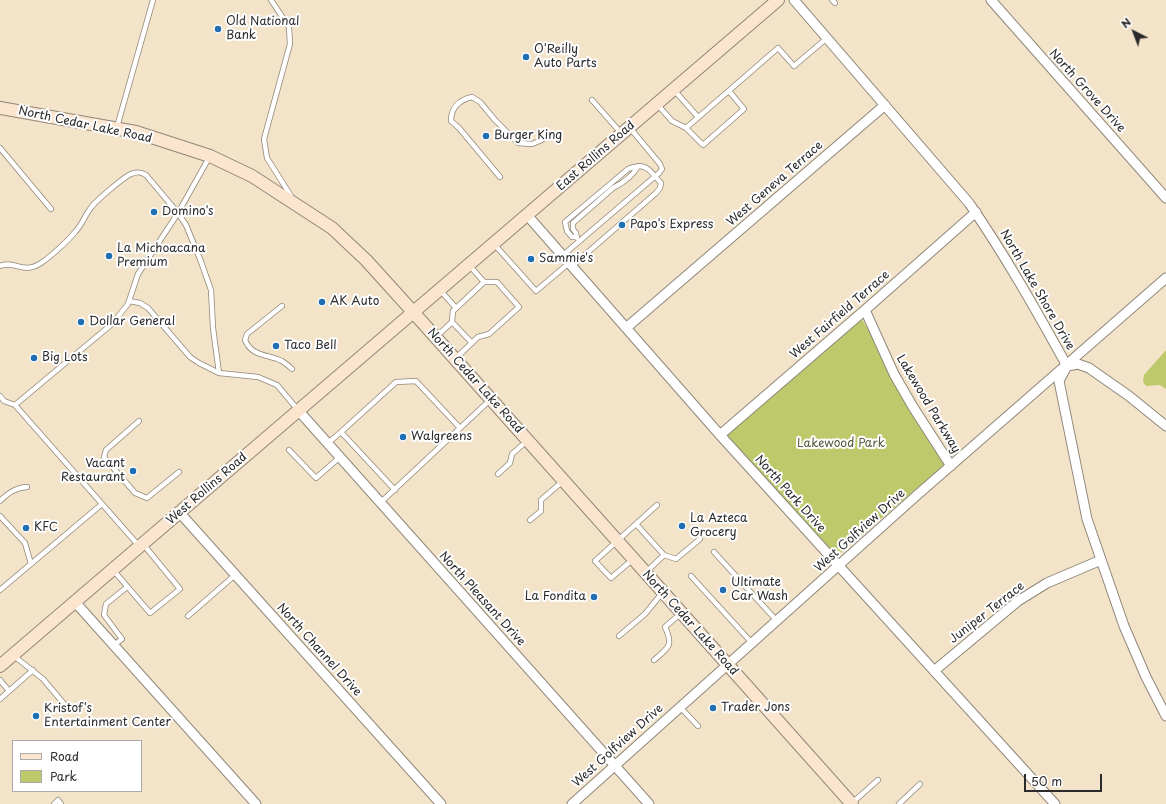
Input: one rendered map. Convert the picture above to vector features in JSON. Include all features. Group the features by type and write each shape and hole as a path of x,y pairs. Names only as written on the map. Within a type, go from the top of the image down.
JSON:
{"main road":[{"name":"East Rollins Road","path":"414,312 778,0"},
{"name":"North Cedar Lake Road","path":"0,108 136,132 210,156 252,176 332,228 366,260 414,312 852,804"},
{"name":"West Rollins Road","path":"0,666 414,312"}],"street":[{"name":"North Lake Shore Drive","path":"794,0 969,202 992,236 1066,366 1060,381 1087,519 1124,626 1146,677 1166,716"},
{"name":"North Grove Drive","path":"990,0 1166,198"},
{"name":"West Geneva Terrace","path":"626,328 885,105"},
{"name":"West Fairfield Terrace","path":"720,434 866,310 976,212"},
{"name":"North Park Drive","path":"527,216 720,434 1055,804"},
{"name":"West Golfview Drive","path":"572,804 839,565 1166,278"},
{"name":"Lakewood Parkway","path":"866,310 894,374 913,407 951,466"},
{"path":"1066,366 1078,364 1089,368 1129,396 1166,426"},
{"name":"North Pleasant Drive","path":"298,410 649,804"},
{"name":"North Channel Drive","path":"179,512 441,804"},
{"name":"Juniper Terrace","path":"934,671 1018,601 1047,583 1101,560"},
{"path":"75,602 256,804"}],"lane":[{"path":"117,129 153,0"},
{"path":"271,0 289,27 290,44 264,139 267,158 295,204"},
{"path":"686,128 778,48 794,66 827,38"},
{"path":"674,90 698,117"},
{"path":"657,104 672,121 686,128 703,145 744,109 729,91"},
{"path":"500,177 459,128 451,121 451,113 458,102 472,97 480,102 494,120 518,143 532,144 542,140"},
{"path":"578,239 585,236 655,177 662,169 660,164 592,100"},
{"path":"0,148 51,209"},
{"path":"14,405 112,324 129,301 138,274 178,213 210,156"},
{"path":"494,244 536,291 568,262 656,194 661,183 644,166 638,166 635,172 620,185 613,188 572,223 578,239 568,262"},
{"path":"0,266 5,264 28,269 41,263 84,222 89,210 96,201 131,174 139,172 146,174 178,213 186,226 211,290 213,328 220,373"},
{"path":"469,265 484,282"},
{"path":"436,337 452,322 453,311 484,282 497,282 519,307 489,334 478,337 455,359"},
{"path":"440,290 456,308"},
{"path":"129,301 140,303 148,308 190,357 199,363 220,373 258,377 278,385 298,410"},
{"path":"282,306 247,334 245,340 247,346 252,350 281,361 292,369"},
{"path":"452,322 472,343"},
{"path":"328,443 396,382 416,381 460,428"},
{"path":"0,396 4,401 14,405 180,589 150,613 112,570"},
{"path":"380,503 491,399"},
{"path":"139,421 106,450 104,457 135,493 147,498 179,472"},
{"path":"341,432 395,490"},
{"path":"498,474 510,463 512,454 528,440"},
{"path":"289,450 316,478 340,457"},
{"path":"530,520 541,511 541,500 564,481"},
{"path":"0,501 19,487 27,487"},
{"path":"0,590 102,504"},
{"path":"633,559 611,578 595,561 657,505"},
{"path":"0,516 25,543 31,564"},
{"path":"636,524 664,555 676,559 700,539"},
{"path":"714,552 777,621"},
{"path":"646,572 664,555"},
{"path":"188,616 235,575"},
{"path":"691,576 752,643"},
{"path":"114,645 122,639 104,615 106,604 127,587"},
{"path":"619,636 645,614 663,592"},
{"path":"654,660 668,647 670,637 665,627 682,613"},
{"path":"13,655 43,679 65,705"},
{"path":"0,699 33,670"},
{"path":"0,680 9,691"},
{"path":"680,707 698,726"},
{"path":"852,804 878,780"},
{"path":"899,804 920,784"},
{"path":"54,804 58,800 61,804"}],"green space":[{"name":"Lakewood Park","path":"861,318 948,462 833,559 722,437"},
{"path":"1166,350 1166,389 1160,385 1146,386 1143,382 1144,375"}],"place":[{"name":"Old National Bank","path":"218,29"},
{"name":"O'Reilly Auto Parts","path":"526,57"},
{"name":"Burger King","path":"486,136"},
{"name":"Domino's","path":"154,212"},
{"name":"Papo's Express","path":"622,225"},
{"name":"La Michoacana Premium","path":"109,256"},
{"name":"Sammie's","path":"531,259"},
{"name":"AK Auto","path":"322,302"},
{"name":"Dollar General","path":"81,322"},
{"name":"Taco Bell","path":"276,346"},
{"name":"Big Lots","path":"34,358"},
{"name":"Walgreens","path":"403,437"},
{"name":"Vacant Restaurant","path":"133,471"},
{"name":"La Azteca Grocery","path":"682,526"},
{"name":"KFC","path":"26,528"},
{"name":"Ultimate Car Wash","path":"723,590"},
{"name":"La Fondita","path":"594,597"},
{"name":"Trader Jons","path":"713,708"},
{"name":"Kristof's Entertainment Center","path":"36,716"}]}
